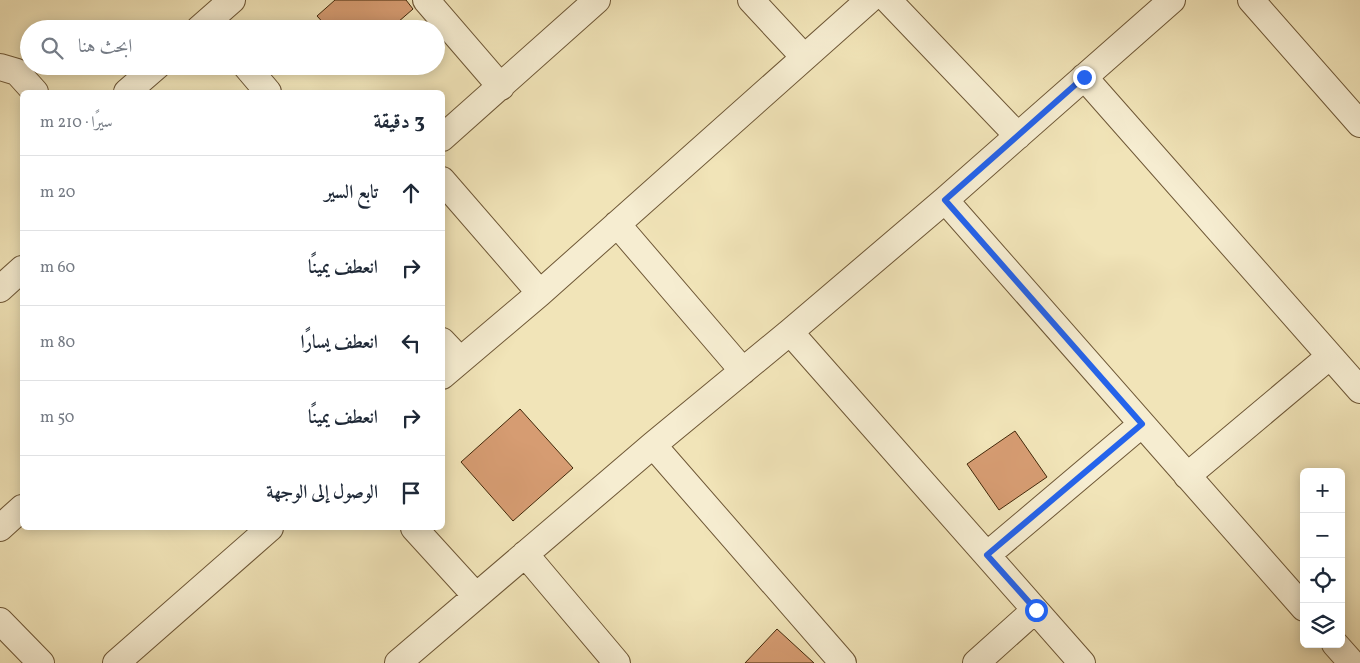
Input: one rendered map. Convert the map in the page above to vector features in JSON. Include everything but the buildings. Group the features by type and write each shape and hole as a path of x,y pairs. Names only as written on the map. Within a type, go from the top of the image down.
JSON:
{"street":[{"path":"213,20 232,0"},
{"path":"426,0 443,20"},
{"path":"445,135 597,0"},
{"path":"751,0 804,57"},
{"path":"445,350 451,368 540,293 868,0"},
{"path":"888,0 1018,136"},
{"path":"398,663 653,445 945,200 1172,0"},
{"path":"1251,0 1360,124"},
{"path":"445,22 501,87"},
{"path":"0,67 17,72 33,90"},
{"path":"129,90 147,75"},
{"path":"254,75 266,90"},
{"path":"1084,77 1360,390"},
{"path":"445,183 540,293"},
{"path":"945,200 1300,603"},
{"path":"617,224 743,370"},
{"path":"0,289 20,271"},
{"path":"790,332 1082,663"},
{"path":"1187,476 1330,356"},
{"path":"987,555 1142,424"},
{"path":"653,445 843,663"},
{"path":"0,528 20,510"},
{"path":"116,663 268,530"},
{"path":"416,530 476,596"},
{"path":"525,554 617,663"},
{"path":"976,663 1036,610"},
{"path":"0,621 41,663"},
{"path":"1339,648 1352,663"}],"route":[{"path":"1036,610 987,555 1142,424 945,200 1084,77"}]}
